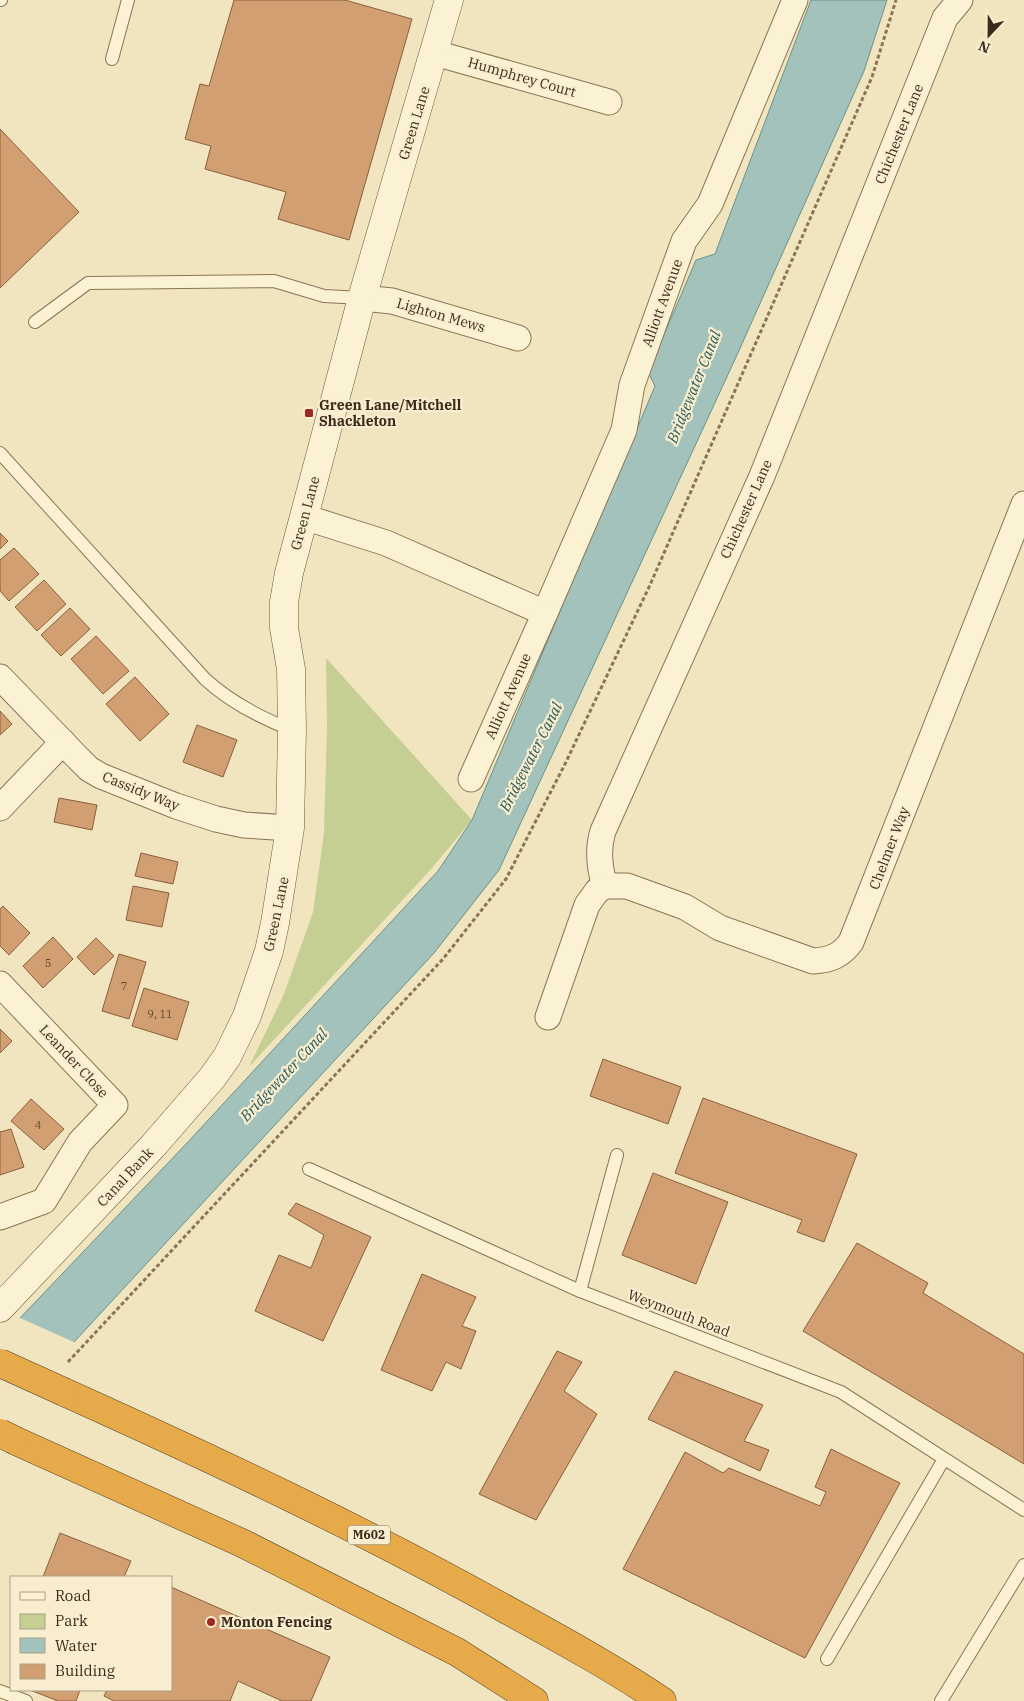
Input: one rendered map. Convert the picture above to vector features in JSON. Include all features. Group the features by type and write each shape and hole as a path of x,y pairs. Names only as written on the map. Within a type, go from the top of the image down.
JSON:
{"highway":[{"name":"M602","path":"0,1363 258,1480 378,1539 567,1643 662,1701"},
{"path":"8,1437 260,1551 457,1652 534,1701"}],"main road":[{"name":"Green Lane","path":"238,1036 254,997 269,951 282,890 290,828 291,669 284,628 284,602 289,573 362,298 436,53 449,0"},
{"name":"Canal Bank","path":"0,1308 180,1116 212,1078 238,1036"}],"street":[{"name":"Alliott Avenue","path":"471,779 624,430 632,385 684,242 710,204 795,0"},
{"name":"Chichester Lane","path":"606,886 599,861 600,840 603,831 762,476 946,18 960,0"},
{"name":"Humphrey Court","path":"436,53 609,102"},
{"name":"Lighton Mews","path":"362,298 392,301 518,338"},
{"name":"Chelmer Way","path":"606,886 627,886 647,893 685,907 720,928 813,961 824,960 844,952 851,942 1024,504"},
{"path":"304,517 386,543 545,613"},
{"name":"Cassidy Way","path":"0,677 89,769 102,776 176,806 232,824 290,828"},
{"path":"0,808 64,742"},
{"path":"548,1016 587,905 597,891 606,886"},
{"name":"Leander Close","path":"0,984 115,1105 80,1142 44,1201 0,1218"}],"lane":[{"path":"112,59 128,0"},
{"path":"35,322 88,283 274,281 324,296 362,298"},
{"path":"0,454 205,679 224,696 270,722 292,730"},
{"path":"580,1291 617,1155"},
{"name":"Weymouth Road","path":"309,1169 580,1291 841,1392 1024,1510"},
{"path":"827,1659 944,1459"},
{"path":"941,1701 1024,1565"},
{"path":"0,1691 26,1701"}],"green space":[{"path":"326,658 472,820 432,868 249,1067 284,994 313,912 324,833 327,727"}],"water":[{"name":"Bridgewater Canal","path":"811,0 887,0 864,71 737,355 499,870 434,953 0,1422 0,1339 187,1143 438,871 472,820 655,386 648,372 696,260 715,254"}],"pier":[{"path":"18,1317 76,1343 0,1424 0,1336"}],"building":[{"path":"234,0 345,0 412,19 349,240 278,219 286,192 205,169 211,146 185,139 200,84 209,86"},
{"path":"0,129 79,212 0,288"},
{"path":"0,533 8,541 0,549"},
{"path":"14,548 39,574 9,601 0,591 0,560"},
{"path":"44,580 66,604 37,631 15,607"},
{"path":"70,608 90,629 61,656 41,635"},
{"path":"96,636 129,671 103,694 71,659"},
{"path":"135,677 169,714 140,741 106,704"},
{"path":"0,711 12,724 0,735"},
{"path":"197,725 237,740 223,777 183,762"},
{"path":"59,798 97,805 92,830 54,822"},
{"path":"141,853 178,862 173,884 135,876"},
{"path":"133,886 169,893 162,927 126,920"},
{"path":"3,906 30,933 9,955 0,946 0,909"},
{"path":"53,937 73,959 43,988 23,966"},
{"path":"96,938 114,956 94,975 77,957"},
{"path":"119,954 146,962 129,1019 102,1011"},
{"path":"144,988 189,1002 177,1040 132,1026"},
{"path":"0,1029 12,1041 0,1053"},
{"path":"603,1059 681,1087 668,1124 590,1096"},
{"path":"703,1098 857,1154 824,1242 797,1232 802,1220 675,1173"},
{"path":"31,1099 64,1129 44,1150 11,1121"},
{"path":"11,1129 24,1167 0,1175 0,1132"},
{"path":"653,1173 728,1202 696,1284 622,1255"},
{"path":"296,1203 371,1237 323,1341 255,1311 279,1255 311,1268 324,1235 288,1214"},
{"path":"857,1243 928,1283 923,1293 1024,1354 1024,1464 803,1331"},
{"path":"422,1274 476,1297 462,1326 476,1331 461,1369 446,1362 432,1391 381,1370"},
{"path":"557,1351 582,1362 564,1391 597,1414 536,1520 479,1494"},
{"path":"675,1371 763,1405 744,1441 769,1450 760,1471 648,1419"},
{"path":"831,1449 900,1483 805,1658 623,1569 685,1452 723,1473 729,1468 820,1506 826,1492 815,1487"},
{"path":"60,1533 131,1561 124,1576 43,1576"},
{"name":"Monton Fencing","path":"172,1587 330,1657 311,1701 282,1701 238,1681 230,1701 114,1701 104,1696 106,1691 172,1691"},
{"path":"33,1691 80,1691 76,1701 58,1701"}],"place":[{"name":"Green Lane/Mitchell Shackleton","path":"309,413"},
{"name":"Monton Fencing","path":"211,1622"}]}
